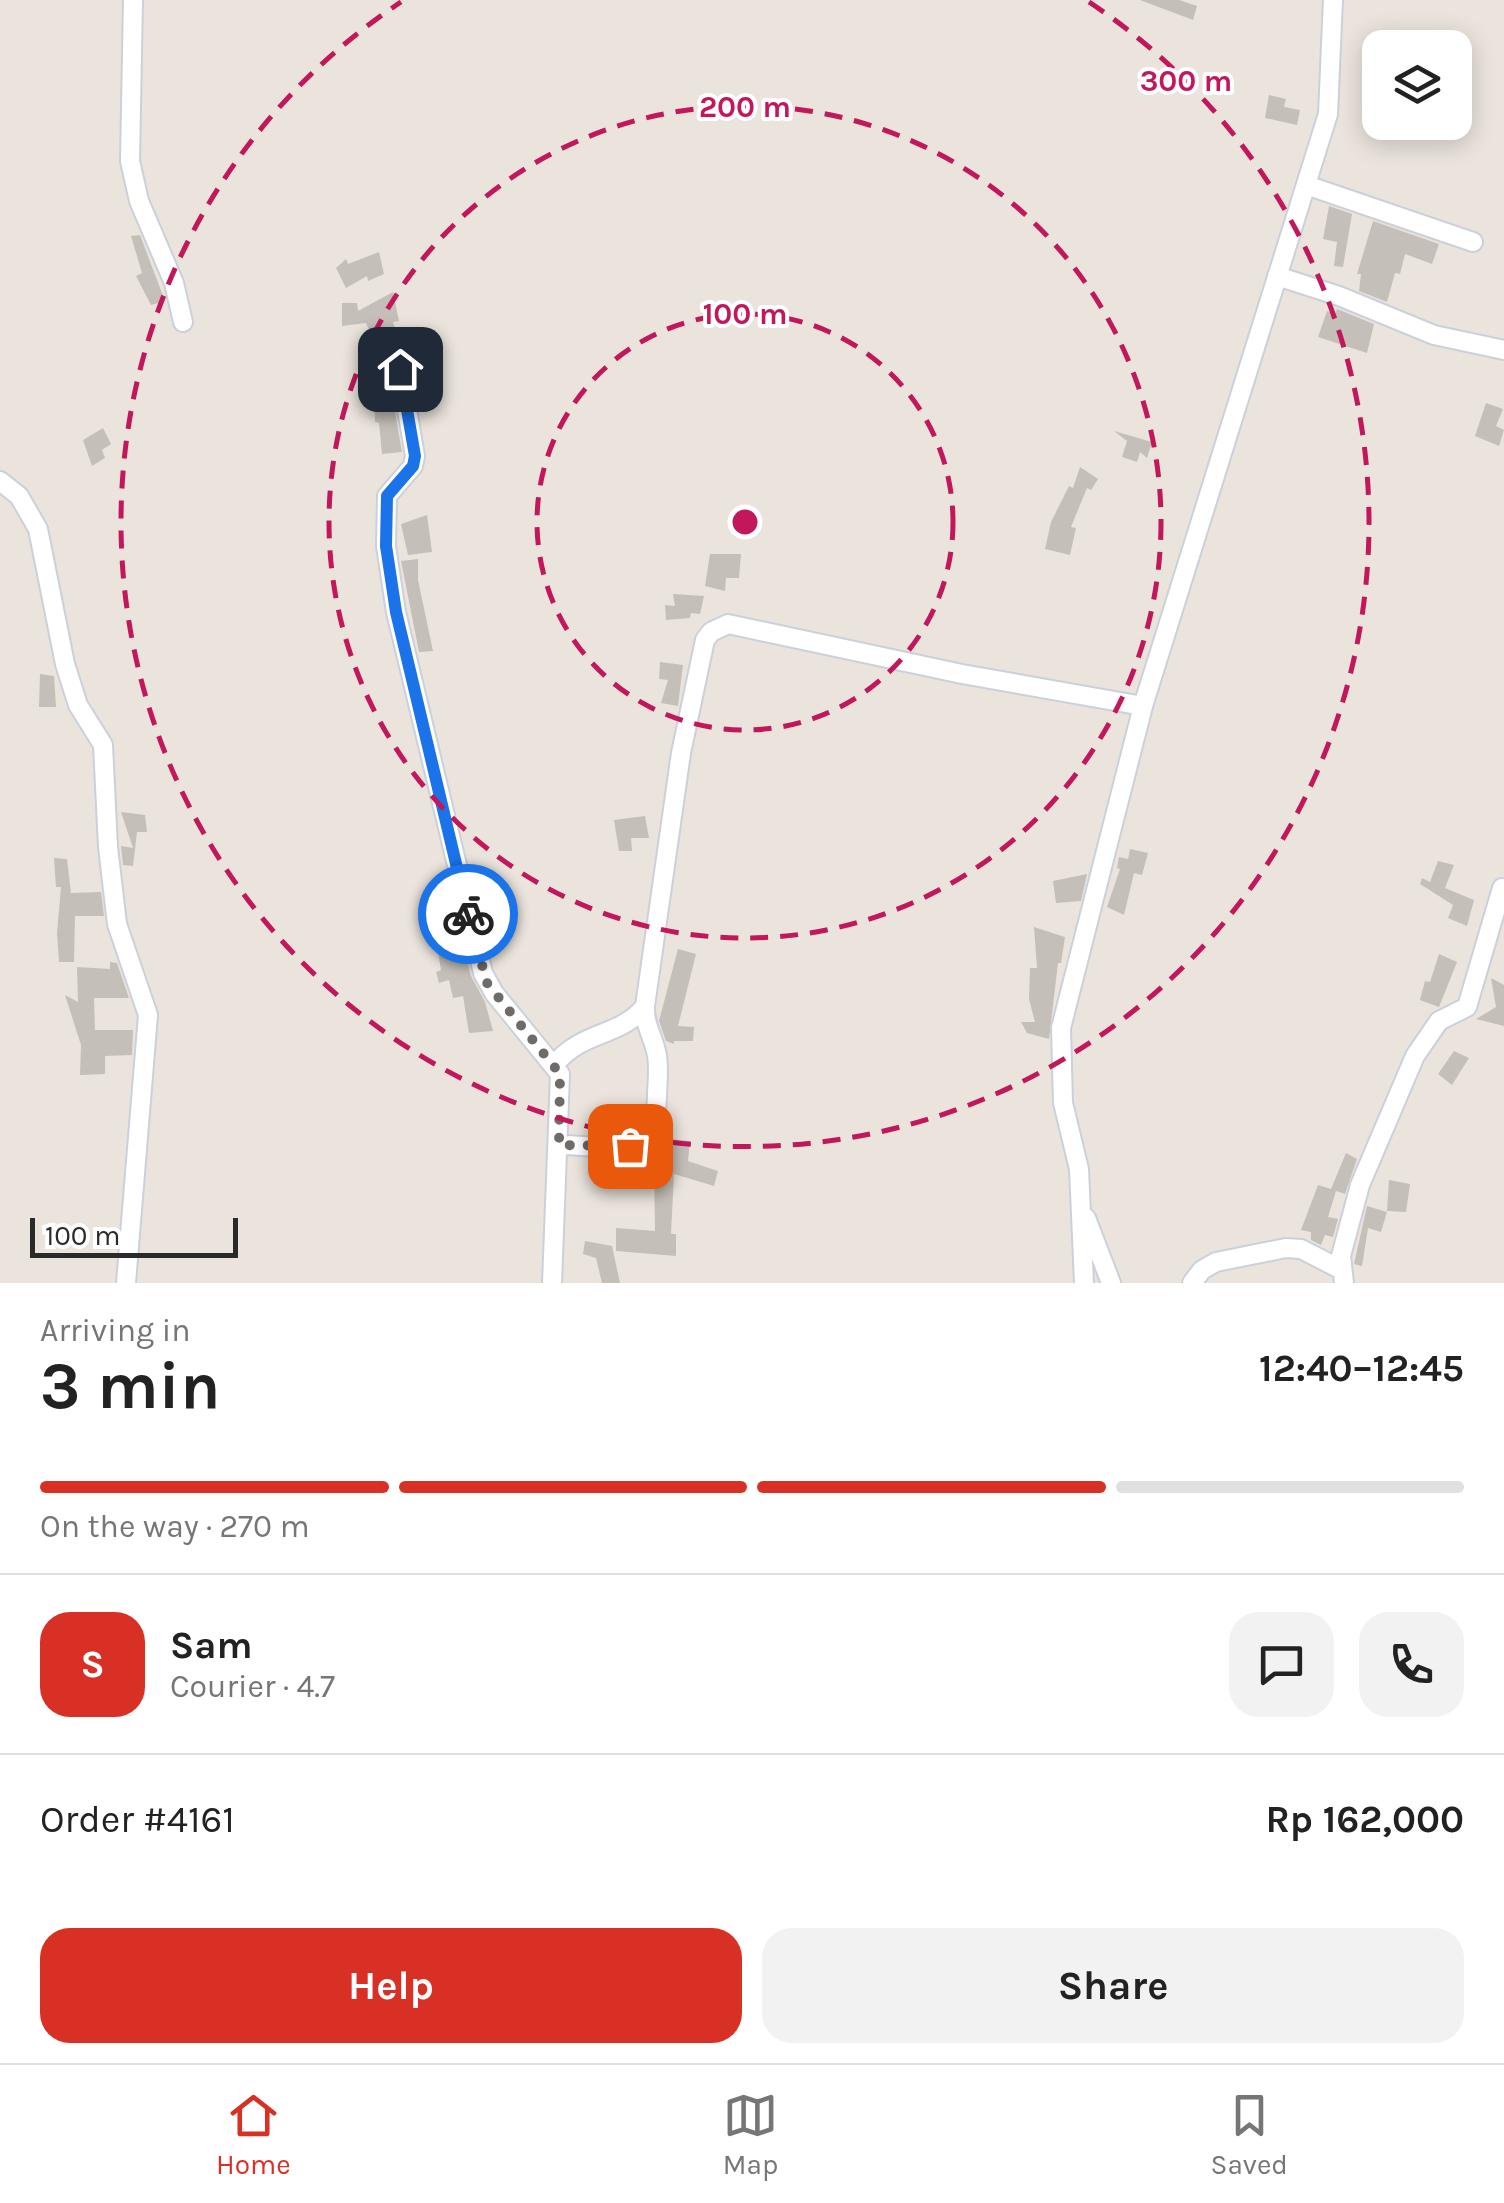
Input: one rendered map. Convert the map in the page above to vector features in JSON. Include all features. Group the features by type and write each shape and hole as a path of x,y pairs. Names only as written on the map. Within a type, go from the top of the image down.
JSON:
{"street":[{"path":"133,0 130,161 134,184 169,268 183,322"},
{"path":"1084,1283 1079,1169 1063,1103 1061,1028 1143,706 1328,114 1333,0"},
{"path":"1306,185 1472,242"},
{"path":"1277,276 1339,296 1444,339 1504,350"},
{"path":"400,369 415,456 413,466 387,496 387,555 399,627 483,973 494,993 555,1064 562,1084 552,1283"},
{"path":"0,481 19,496 38,529 78,705 103,745 117,924 148,1015 126,1283"},
{"path":"559,1145 630,1146 653,1131 658,1062 646,1022 646,1006 680,753 705,640 719,627 728,624 962,674 1143,706"},
{"path":"1343,1277 1341,1256 1360,1186 1378,1140 1418,1050 1440,1021 1467,1007 1502,888"},
{"path":"555,1064 574,1045 634,1020 646,1006"},
{"path":"1080,1204 1111,1283"},
{"path":"1192,1283 1202,1270 1216,1262 1286,1248 1301,1250 1343,1277"}],"building":[{"path":"1140,0 1179,0 1197,6 1193,20"},
{"path":"1269,95 1286,99 1284,107 1300,110 1297,125 1265,118"},
{"path":"1329,206 1352,214 1343,267 1334,266 1337,242 1323,239"},
{"path":"1373,221 1439,244 1432,264 1405,254 1387,302 1359,291 1361,274 1357,274"},
{"path":"140,235 165,301 151,305 136,276 142,273 131,236"},
{"path":"379,252 384,274 368,281 367,276 346,288 336,268 346,259 348,264"},
{"path":"393,292 399,321 393,322 402,354 389,356 387,339 374,341 366,323 342,326 342,303 357,303 358,311"},
{"path":"1337,309 1374,324 1367,353 1318,337 1327,311 1335,314"},
{"path":"374,394 392,395 402,452 382,454"},
{"path":"1486,403 1503,409 1496,426 1504,430 1499,446 1475,436"},
{"path":"103,428 111,444 102,450 105,458 92,466 83,440"},
{"path":"1114,431 1152,442 1147,458 1140,452 1137,462 1122,457 1127,441"},
{"path":"1080,467 1098,479 1091,490 1087,488 1071,527 1076,528 1070,555 1045,549 1051,522 1069,486 1073,488"},
{"path":"427,515 432,552 408,555 401,524"},
{"path":"710,554 741,554 739,578 726,578 725,591 705,586"},
{"path":"418,559 418,580 433,651 419,652 401,561"},
{"path":"673,594 704,596 700,614 666,620 665,605 675,606"},
{"path":"660,662 683,665 678,706 661,703 668,680 659,679"},
{"path":"40,674 54,676 56,707 39,707"},
{"path":"121,812 145,815 147,832 137,832 133,866 123,865 121,846 133,848"},
{"path":"645,816 649,838 631,838 632,851 619,851 614,820"},
{"path":"1130,849 1148,853 1142,875 1134,873 1124,915 1107,907 1120,869 1119,857 1128,859"},
{"path":"54,858 67,859 71,893 101,892 104,916 75,916 74,962 59,962 61,887 56,887"},
{"path":"1438,861 1454,865 1445,888 1474,900 1467,926 1448,918 1453,905 1420,884 1422,878 1430,882"},
{"path":"1087,874 1081,901 1056,903 1053,881"},
{"path":"430,904 444,906 452,938 461,937 471,976 485,1002 493,1031 469,1033 463,996 453,998 449,980 439,983 436,972 441,970"},
{"path":"1034,927 1065,937 1049,1039 1027,1033 1021,1022 1035,1022 1029,999 1030,968 1037,968"},
{"path":"678,949 696,954 678,1026 694,1027 693,1041 674,1044 666,1041 659,1021"},
{"path":"1439,954 1457,962 1439,1007 1420,1000"},
{"path":"110,962 117,963 129,998 94,998 95,1030 133,1030 132,1055 105,1056 105,1074 80,1075 81,1045 65,995 78,1002 77,967 110,969"},
{"path":"1491,978 1504,985 1504,1026 1476,1019 1496,1007"},
{"path":"1454,1051 1469,1058 1452,1085 1438,1074"},
{"path":"661,1138 690,1141 688,1161 718,1171 714,1186 674,1174 671,1234 676,1234 676,1256 616,1251 616,1228 655,1231 654,1169 638,1167 638,1155 662,1151"},
{"path":"1346,1153 1357,1159 1345,1194 1336,1191 1328,1217 1338,1219 1333,1237 1325,1235 1321,1245 1311,1240 1311,1232 1301,1230 1318,1185 1331,1189"},
{"path":"1389,1180 1410,1184 1406,1212 1387,1211"},
{"path":"1367,1206 1387,1212 1381,1232 1368,1228 1362,1266 1354,1264"},
{"path":"585,1241 612,1246 620,1283 602,1283 596,1258 583,1254"}],"way so far":[{"path":"468,914 487,983 560,1074 559,1145 630,1146"}],"route":[{"path":"400,369 415,456 413,466 388,491 387,555 399,627 468,914"}]}
